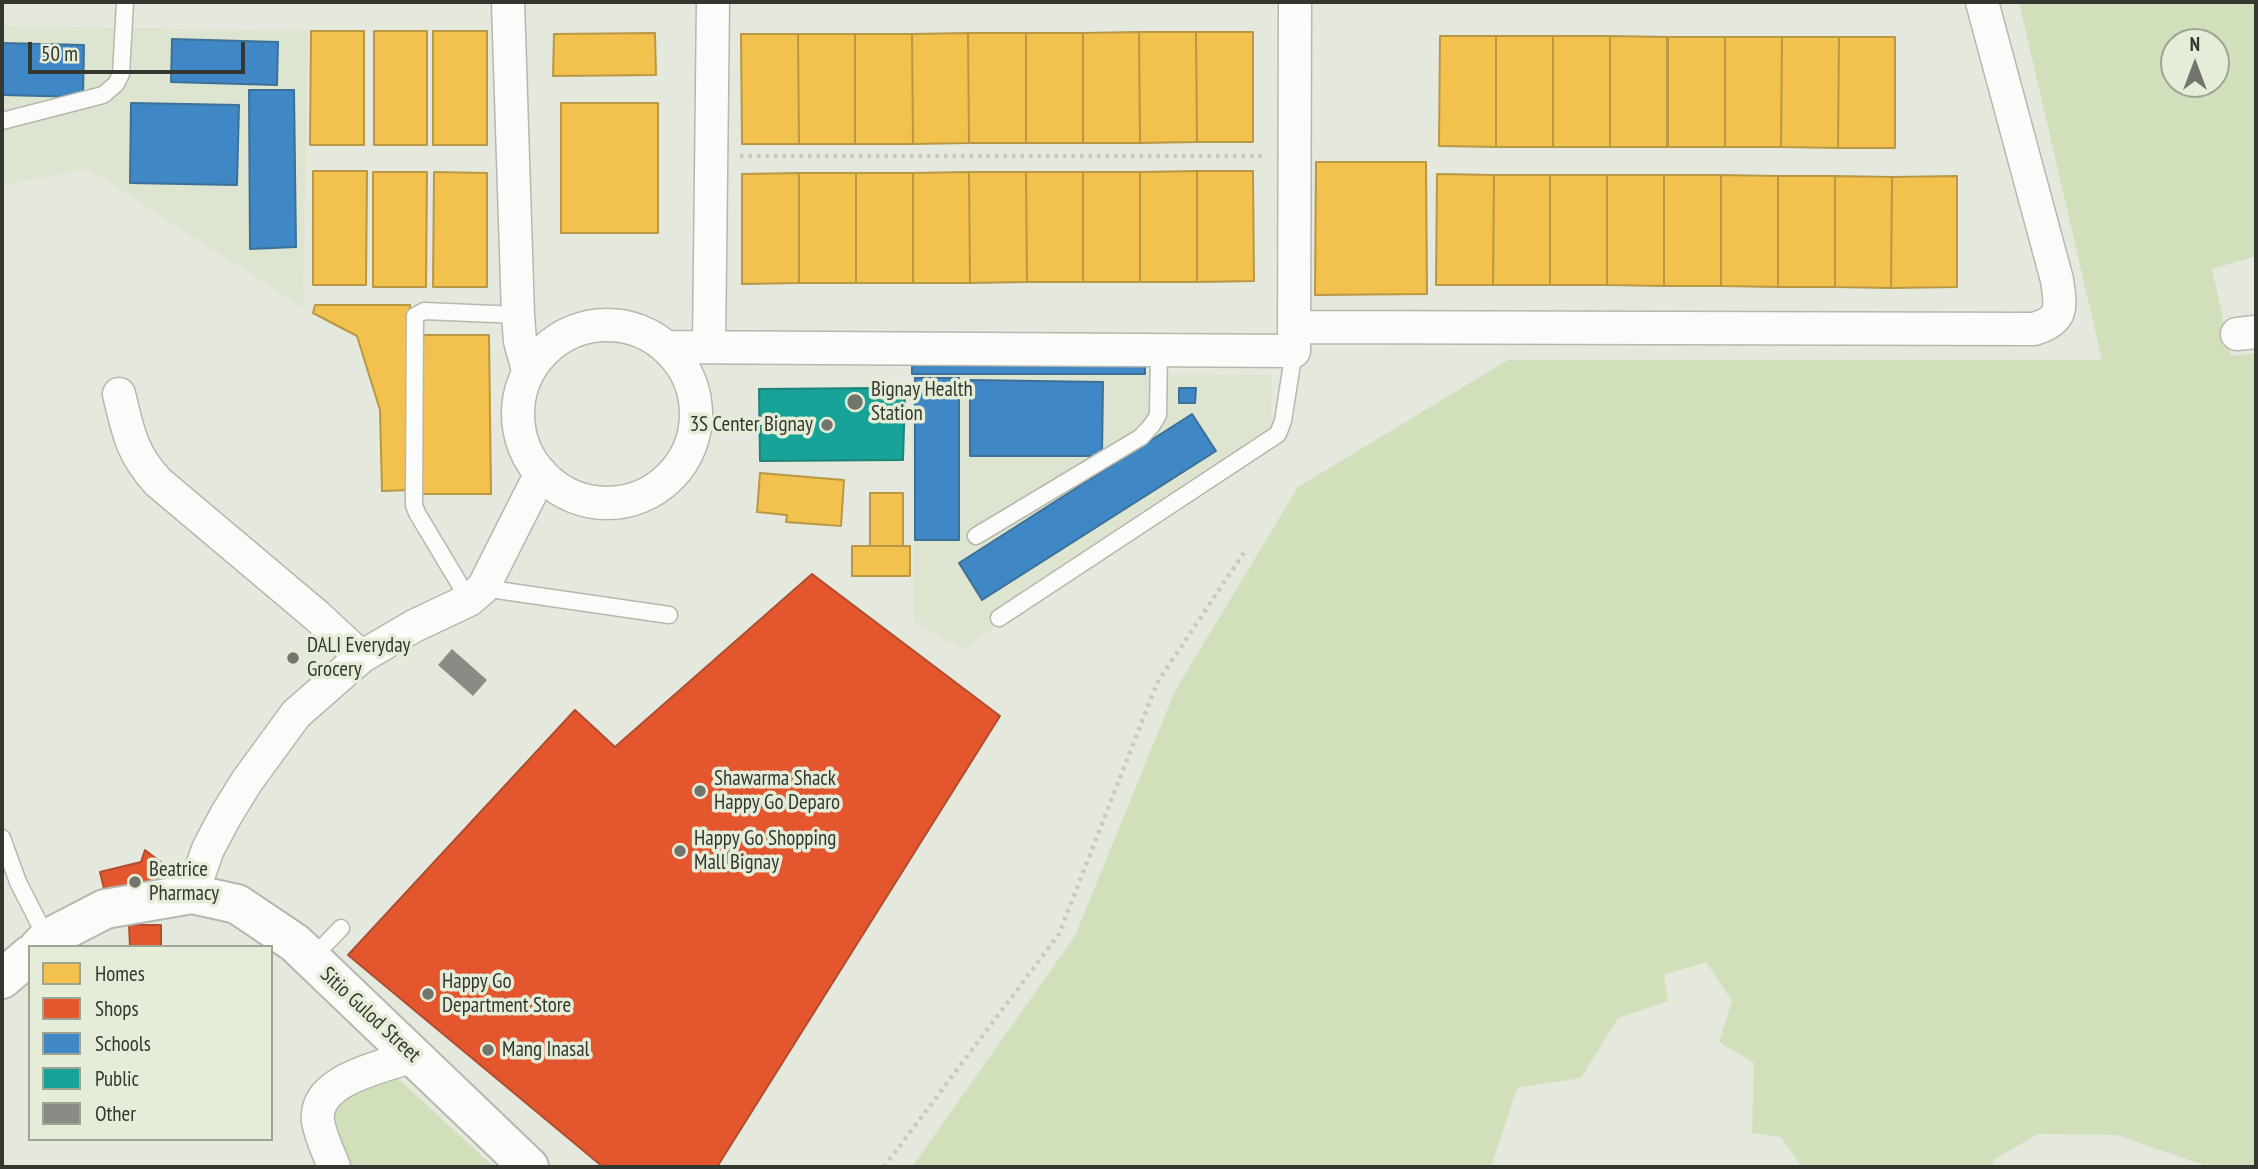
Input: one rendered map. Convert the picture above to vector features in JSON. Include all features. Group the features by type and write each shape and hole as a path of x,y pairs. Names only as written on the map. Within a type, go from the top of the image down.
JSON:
{"main road":[{"path":"42,945 105,909 192,894"},
{"name":"Sitio Gulod Street","path":"192,894 236,904 295,943 529,1167"},
{"path":"2,979 28,957"}],"street":[{"path":"508,2 518,315 520,341 528,370"},
{"path":"709,346 713,2"},
{"path":"1294,2 1294,339"},
{"path":"667,347 1159,350 1294,339 2034,329 2054,321 2059,312 2057,280 1982,2"},
{"path":"608,326 633,329 667,347 679,361 692,386 696,413 693,441 680,467 660,486 635,499 607,504 576,499 549,483 529,459 518,431 518,400 528,370 548,346 575,331 608,326"},
{"path":"119,394 132,447 143,466 158,482 317,616 361,657"},
{"path":"192,894 208,849 247,781 296,714 361,657 476,594 541,473"},
{"path":"334,1167 317,1120 322,1098 347,1078 414,1056"}],"lane":[{"path":"2,121 103,95 116,84 121,74 125,2"},
{"path":"518,315 424,311 415,316 414,505 417,513 476,594 669,615"},
{"path":"999,618 1278,434 1283,421 1294,339"},
{"path":"976,536 1141,437 1158,415 1159,350"},
{"path":"2,838 38,945"},
{"path":"311,959 341,928"}],"path":[{"path":"711,156 1296,156"},
{"path":"884,1167 1059,934 1157,683 1245,551"}],"shaded area":[{"path":"2,26 308,31 303,308 88,169 2,185"},
{"path":"912,374 1271,375 1272,437 962,649 914,623"}],"green space":[{"path":"2019,2 2256,2 2256,256 2212,269 2231,356 2256,353 2256,1167 2210,1167 2116,1135 2038,1134 1993,1160 1994,1167 1802,1167 1781,1137 1752,1133 1754,1063 1719,1042 1732,1001 1706,962 1664,975 1668,1001 1618,1018 1581,1078 1517,1088 1491,1167 912,1167 1075,936 1175,691 1298,487 1508,360 2102,360"},
{"path":"392,1073 494,1167 348,1167 332,1125 331,1109 344,1096"}],"building: Homes":[{"path":"311,31 364,31 364,145 310,145"},
{"path":"374,31 427,31 427,145 374,145"},
{"path":"433,31 487,31 487,145 433,145"},
{"path":"1139,32 1196,32 1197,142 1140,143"},
{"path":"1139,32 1140,143 1083,143 1083,33"},
{"path":"1196,32 1253,32 1253,142 1197,142"},
{"path":"655,33 656,75 553,76 554,34"},
{"path":"968,33 1026,33 1026,143 969,143"},
{"path":"968,33 969,143 913,144 912,34"},
{"path":"1026,33 1083,33 1083,143 1026,143"},
{"path":"741,34 798,34 799,144 742,144"},
{"path":"798,34 855,34 855,144 799,144"},
{"path":"855,34 912,34 913,144 855,144"},
{"path":"1440,36 1496,36 1496,147 1439,146"},
{"path":"1496,36 1553,36 1553,147 1496,147"},
{"path":"1553,36 1610,36 1610,147 1553,147"},
{"path":"1610,36 1667,37 1667,147 1610,147"},
{"path":"1668,37 1725,37 1725,147 1668,147"},
{"path":"1725,37 1782,37 1781,147 1725,147"},
{"path":"1782,37 1839,37 1838,148 1781,147"},
{"path":"1839,37 1895,37 1895,148 1838,148"},
{"path":"561,103 658,103 658,233 561,233"},
{"path":"1316,162 1426,162 1427,294 1315,295"},
{"path":"313,171 367,171 366,285 313,285"},
{"path":"1197,171 1253,171 1254,281 1197,282"},
{"path":"1197,171 1197,282 1140,282 1140,172"},
{"path":"373,172 427,172 426,287 373,287"},
{"path":"434,172 487,173 487,287 433,287"},
{"path":"969,172 1026,172 1027,282 970,283"},
{"path":"969,172 970,283 913,283 913,173"},
{"path":"1026,172 1083,172 1083,282 1027,282"},
{"path":"1083,172 1140,172 1140,282 1083,282"},
{"path":"799,173 856,173 856,283 799,283"},
{"path":"799,173 799,283 742,284 742,174"},
{"path":"856,173 913,173 913,283 856,283"},
{"path":"1437,174 1494,175 1493,285 1436,285"},
{"path":"1494,175 1550,175 1550,285 1493,285"},
{"path":"1550,175 1607,175 1607,285 1550,285"},
{"path":"1607,175 1664,175 1664,286 1607,285"},
{"path":"1664,175 1721,175 1721,286 1664,286"},
{"path":"1721,175 1778,176 1778,287 1721,286"},
{"path":"1778,176 1835,176 1835,287 1778,287"},
{"path":"1835,176 1892,177 1891,288 1835,287"},
{"path":"1957,176 1957,287 1891,288 1892,177"},
{"path":"315,305 410,305 411,490 382,491 380,410 357,336 313,313"},
{"path":"419,335 489,335 491,494 419,494"},
{"path":"760,473 844,480 841,526 786,522 787,515 757,512"},
{"path":"870,493 903,493 903,546 870,546"},
{"path":"852,546 910,546 910,576 852,576"}],"building: Shops":[{"name":"Happy Go Shopping Mall Bignay","path":"812,574 1000,716 717,1167 603,1167 348,955 575,710 615,747"},
{"path":"145,850 162,863 154,889 107,901 100,872 141,862"},
{"path":"129,925 161,925 161,945 130,945"}],"building: Schools":[{"path":"172,39 278,42 277,85 171,82"},
{"path":"2,43 84,45 83,97 2,95"},
{"path":"249,90 294,90 296,247 250,249"},
{"path":"131,103 239,105 237,185 130,183"},
{"path":"912,356 1145,358 1145,374 912,374"},
{"path":"915,378 959,378 959,540 915,540"},
{"path":"970,380 1103,382 1102,456 970,456"},
{"path":"1179,388 1196,388 1195,403 1179,403"},
{"path":"1192,414 1216,451 982,600 959,563"}],"building: Public":[{"path":"880,388 880,395 905,395 903,460 760,461 759,389"}],"building: Other":[{"path":"452,649 487,680 473,696 438,665"}],"place":[{"name":"Bignay Health Station","path":"855,402"},
{"name":"3S Center Bignay","path":"827,425"},
{"name":"DALI Everyday Grocery","path":"293,658"},
{"name":"Shawarma Shack Happy Go Deparo","path":"700,791"},
{"name":"Happy Go Shopping Mall Bignay","path":"680,851"},
{"name":"Beatrice Pharmacy","path":"135,882"},
{"name":"Happy Go Department Store","path":"428,994"},
{"name":"Mang Inasal","path":"488,1050"}]}
